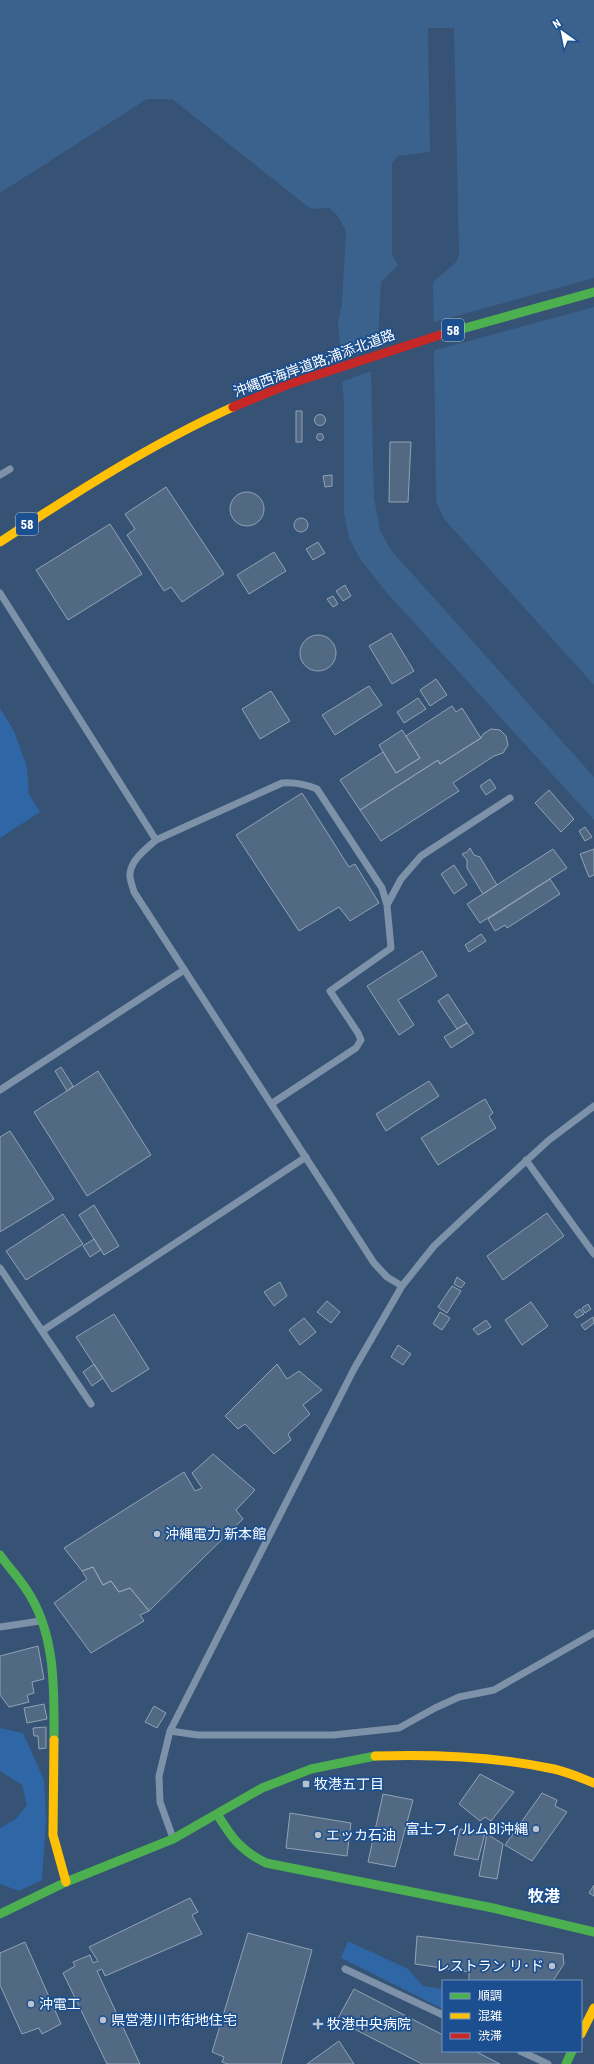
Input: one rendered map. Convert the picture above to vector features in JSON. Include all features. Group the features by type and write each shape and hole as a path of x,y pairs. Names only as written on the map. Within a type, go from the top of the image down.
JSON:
{"main road":[{"name":"沖縄西海岸道路;浦添北道路","path":"0,542 131,460 190,428 255,397 314,375 442,333 594,292"},
{"path":"0,1555 31,1597 40,1620 51,1658 54,1688 54,1835 66,1882"},
{"path":"0,1914 66,1882 173,1839 262,1788 311,1769 370,1756 434,1754 481,1757 555,1769 594,1783"},
{"path":"217,1814 236,1846 250,1856 266,1863 493,1908 594,1932"},
{"path":"582,2032 594,2008"},
{"path":"566,2064 572,2052"}],"lane":[{"path":"0,475 10,469"},
{"path":"0,593 156,840"},
{"path":"271,1104 356,1048 360,1040 358,1033 330,991 391,948 387,905 382,888 317,789 292,782 282,783 156,840 143,851 134,863 130,874 134,892 184,970 271,1104 306,1157 374,1263 387,1277 402,1286"},
{"path":"387,905 401,879 421,856 510,798"},
{"path":"0,1090 184,970"},
{"path":"173,1839 160,1802 159,1776 170,1731 354,1369 402,1286 434,1246 526,1160 594,1106"},
{"path":"42,1331 306,1157"},
{"path":"526,1160 594,1254"},
{"path":"0,1268 91,1404"},
{"path":"0,1627 40,1620"},
{"path":"170,1731 198,1735 333,1735 399,1728 458,1697 494,1690 594,1633"},
{"path":"345,1969 442,2015"},
{"path":"522,2052 548,2064"}],"shaded area":[{"path":"0,0 594,0 594,685 444,519 436,501 433,282 456,262 459,255 454,28 428,28 430,152 398,156 392,163 392,255 398,265 381,282 378,339 371,371 374,498 380,530 391,550 594,777 594,820 386,592 360,559 349,538 344,513 344,405 338,321 342,304 346,231 337,215 329,208 311,209 172,99 147,99 0,193"},
{"path":"0,708 14,731 27,767 29,794 40,812 0,838"},
{"path":"0,1728 23,1733 44,1780 46,1821 42,1880 19,1891 0,1884 0,1828 16,1819 27,1805 22,1785 0,1771"},
{"path":"348,1941 408,1969 423,1986 442,1989 442,2008 341,1958"}],"pier":[{"path":"594,278 594,307 432,351 431,323"},
{"path":"380,338 374,370 341,382 339,352"}],"building":[{"path":"296,411 302,411 302,442 296,442"},
{"path":"320,414 324,416 326,420 324,424 320,426 316,424 314,420 316,416"},
{"path":"320,433 323,434 323,440 320,441 317,440 316,437 317,434"},
{"path":"390,442 411,442 408,502 389,502"},
{"path":"332,475 332,486 325,487 323,476"},
{"path":"166,487 224,574 182,602 171,587 164,591 127,535 135,529 125,514"},
{"path":"244,492 250,492 254,493 261,499 264,509 263,516 257,523 250,526 244,526 240,525 233,519 230,512 230,506 231,502 237,495"},
{"path":"301,518 306,520 308,525 306,530 301,532 296,530 294,525 296,520"},
{"path":"110,524 142,574 68,620 36,570"},
{"path":"318,542 325,553 313,560 306,549"},
{"path":"274,552 286,571 249,594 237,575"},
{"path":"345,585 351,596 343,601 336,591"},
{"path":"333,596 338,604 333,607 327,599"},
{"path":"391,633 414,671 392,684 369,646"},
{"path":"322,635 331,640 335,646 335,660 331,666 322,671 314,671 305,666 301,660 300,649 305,640 311,636"},
{"path":"436,679 447,695 430,706 420,690"},
{"path":"369,686 382,705 335,735 322,715"},
{"path":"271,691 290,721 260,739 242,709"},
{"path":"418,698 426,709 404,723 397,712"},
{"path":"452,706 456,712 462,708 481,738 440,764 438,760 360,810 340,780 383,752 396,773 420,758 406,736"},
{"path":"491,729 500,730 506,736 508,745 503,753 494,756 453,783 459,791 381,841 360,810 438,760 440,764 481,738 483,734"},
{"path":"402,730 420,758 396,773 379,745"},
{"path":"490,779 496,788 486,795 480,786"},
{"path":"549,790 574,819 561,832 535,803"},
{"path":"302,793 349,867 355,864 379,903 350,921 339,907 299,931 236,835"},
{"path":"585,827 592,837 585,841 579,831"},
{"path":"470,848 474,855 480,857 497,885 483,894 467,868 467,860 462,854 467,852"},
{"path":"553,849 567,868 480,923 467,904"},
{"path":"594,849 594,875 589,877 580,854"},
{"path":"454,865 467,885 454,894 441,874"},
{"path":"550,879 560,894 507,928 505,925 495,931 488,919"},
{"path":"481,934 486,941 469,952 465,945"},
{"path":"422,951 437,976 398,1000 414,1025 399,1035 367,986"},
{"path":"448,994 467,1023 457,1029 438,1001"},
{"path":"467,1023 474,1033 451,1048 444,1037"},
{"path":"61,1067 73,1086 67,1091 55,1071"},
{"path":"98,1071 151,1155 87,1196 34,1112"},
{"path":"429,1081 439,1096 386,1131 376,1114"},
{"path":"485,1099 493,1113 489,1116 496,1128 438,1165 421,1138"},
{"path":"10,1131 54,1199 0,1232 0,1137"},
{"path":"94,1205 119,1246 104,1255 79,1215"},
{"path":"547,1213 564,1236 503,1280 487,1256"},
{"path":"63,1214 83,1244 26,1280 6,1251"},
{"path":"94,1239 101,1250 90,1257 83,1246"},
{"path":"457,1277 465,1283 461,1288 454,1284"},
{"path":"280,1282 287,1296 274,1306 264,1292"},
{"path":"452,1286 461,1291 447,1313 438,1307"},
{"path":"327,1301 340,1312 331,1323 317,1312"},
{"path":"531,1302 548,1326 522,1345 505,1320"},
{"path":"588,1304 591,1309 585,1313 582,1308"},
{"path":"580,1309 584,1314 577,1318 574,1314"},
{"path":"440,1312 450,1318 442,1330 433,1324"},
{"path":"114,1314 149,1369 112,1392 76,1337"},
{"path":"593,1317 594,1323 585,1330 581,1325"},
{"path":"304,1318 316,1332 300,1345 289,1330"},
{"path":"486,1320 491,1327 478,1335 473,1329"},
{"path":"398,1345 411,1354 403,1365 391,1357"},
{"path":"94,1364 103,1378 92,1386 83,1372"},
{"path":"277,1364 287,1379 299,1371 322,1390 303,1405 310,1414 288,1434 291,1440 274,1454 245,1424 238,1429 225,1416"},
{"name":"沖縄電力 新本館","path":"213,1454 255,1490 236,1510 243,1519 149,1611 130,1588 119,1592 111,1581 103,1585 93,1567 82,1571 64,1548 184,1472 195,1491 202,1488 192,1473"},
{"path":"93,1567 103,1585 111,1581 119,1592 130,1588 149,1611 140,1615 144,1621 91,1653 54,1603 87,1579 82,1571"},
{"path":"38,1646 44,1679 32,1682 34,1693 27,1695 29,1702 9,1707 0,1695 0,1656"},
{"path":"44,1704 47,1719 27,1723 24,1708"},
{"path":"154,1706 166,1713 157,1728 145,1722"},
{"path":"46,1727 46,1748 39,1749 38,1736 34,1736 33,1728"},
{"path":"480,1774 514,1792 491,1821 485,1817 480,1821 459,1804"},
{"name":"富士フィルムBI沖縄","path":"542,1793 557,1800 555,1806 567,1812 532,1861 505,1845"},
{"path":"383,1794 413,1800 395,1867 368,1862"},
{"name":"エッカ石油","path":"290,1813 351,1823 347,1856 286,1848"},
{"path":"460,1829 485,1833 478,1860 454,1855"},
{"path":"487,1834 503,1844 497,1879 479,1876"},
{"path":"594,1885 594,1896 589,1893"},
{"name":"県営港川市街地住宅","path":"190,1898 198,1912 192,1915 202,1934 105,1976 102,1969 97,1971 140,2064 107,2064 63,1973 75,1966 73,1962 90,1955 93,1963 98,1961 89,1947"},
{"path":"248,1933 312,1950 281,2064 228,2064 222,2062 224,2057 212,2052"},
{"path":"417,1936 563,1954 564,1964 554,1980 469,1980 469,1972 415,1964"},
{"name":"沖電工","path":"25,1942 61,2024 42,2034 39,2028 22,2034 0,1985 0,1953"},
{"path":"354,1989 442,2034 442,2052 477,2052 500,2064 422,2064 337,2020"},
{"path":"339,2041 354,2064 307,2064"}],"traffic: fast":[{"path":"440,335 594,292"},
{"path":"0,1555 28,1591 45,1631 52,1667 54,1740"},
{"path":"0,1914 66,1882 173,1839 262,1788 311,1769 375,1756"},
{"path":"217,1814 237,1843 249,1853 266,1863 493,1908 594,1932"},
{"path":"566,2064 572,2052"}],"traffic: slow":[{"path":"0,542 57,505 143,453 233,407"},
{"path":"54,1740 53,1835 66,1882"},
{"path":"375,1756 420,1755 509,1761 559,1770 594,1783"},
{"path":"582,2032 594,2008"}],"traffic: jam":[{"path":"233,407 289,384 440,335"}],"place":[{"name":"沖縄電力 新本館","path":"157,1534"},
{"name":"牧港五丁目","path":"306,1784"},
{"name":"富士フィルムBI沖縄","path":"536,1829"},
{"name":"エッカ石油","path":"318,1835"},
{"name":"レストラン リ･ド","path":"552,1966"},
{"name":"沖電工","path":"31,2004"},
{"name":"県営港川市街地住宅","path":"103,2020"},
{"name":"牧港中央病院","path":"318,2024"}],"district":[{"name":"牧港","path":"544,1896"}]}
